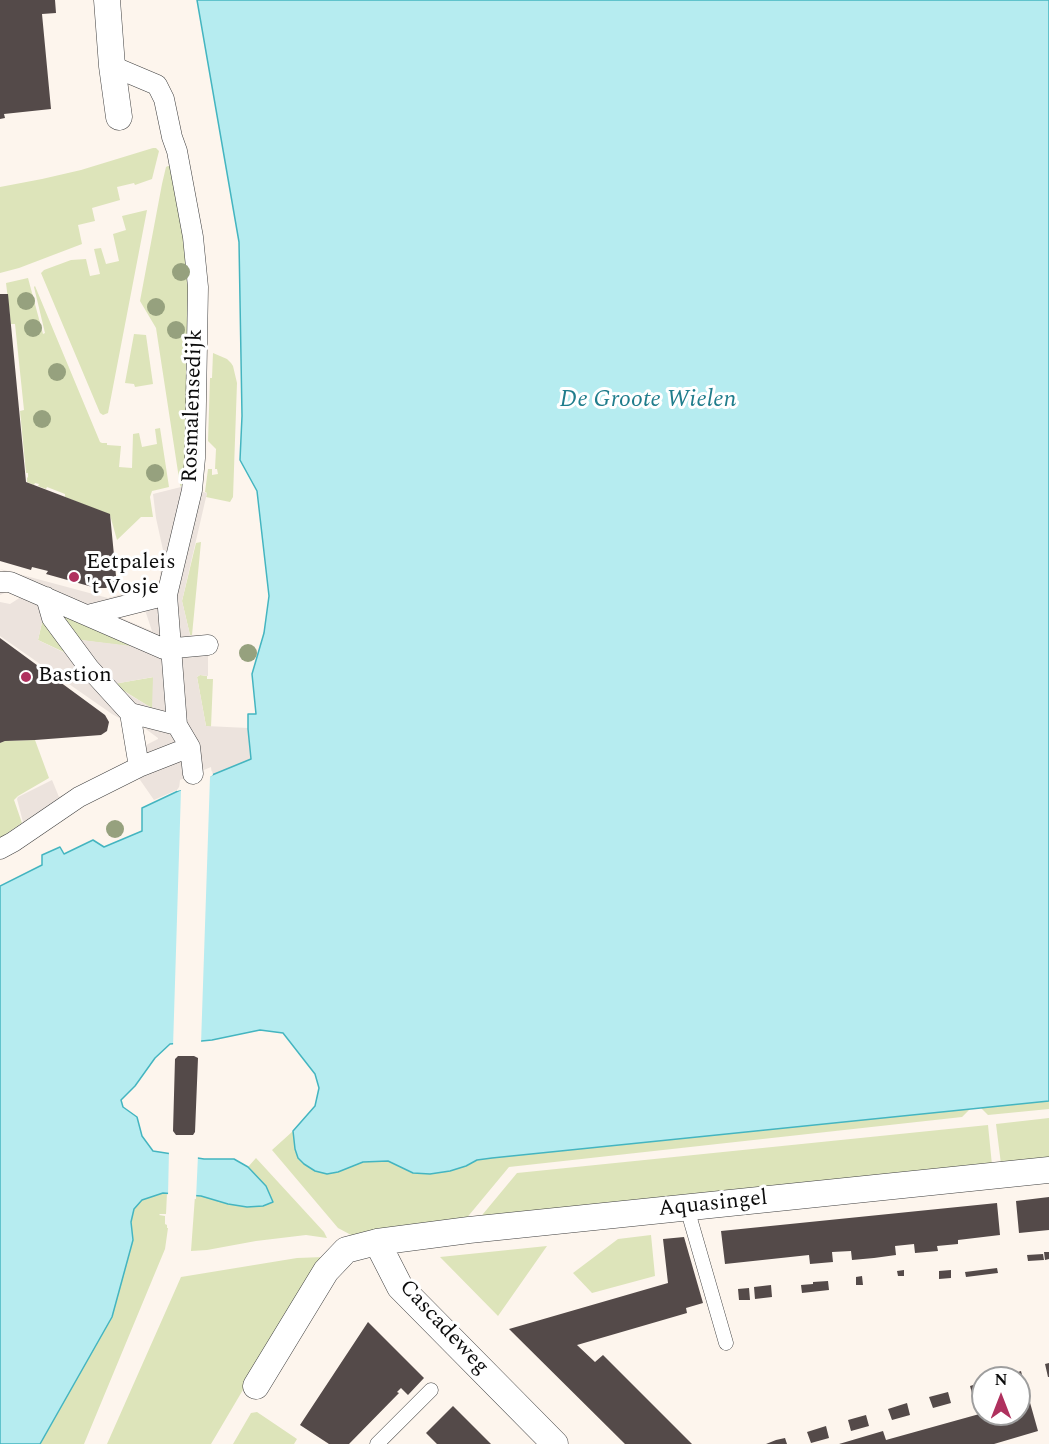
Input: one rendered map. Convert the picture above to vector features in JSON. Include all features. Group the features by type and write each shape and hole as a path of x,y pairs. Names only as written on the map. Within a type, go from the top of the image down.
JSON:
{"street":[{"path":"107,0 119,117"},
{"name":"Rosmalensedijk","path":"112,66 158,85 164,99 177,151 193,237 198,287 195,458 192,490 167,595 177,724 190,747 193,774"},
{"path":"0,582 10,582 164,649 208,645"},
{"path":"88,615 167,595"},
{"path":"46,597 52,618 89,669 130,712 177,724"},
{"path":"130,712 139,767"},
{"path":"0,849 79,797 139,767 190,747"},
{"name":"Aquasingel","path":"377,1242 514,1225 1049,1170"},
{"path":"256,1386 326,1271 346,1250 377,1242"},
{"name":"Cascadeweg","path":"377,1242 400,1287 555,1444"}],"lane":[{"path":"687,1208 726,1343"},
{"path":"377,1444 431,1390"}],"green space":[{"path":"153,148 159,151 152,179 135,185 134,183 117,187 120,200 92,208 95,221 78,225 82,244 0,273 0,187 81,170"},
{"path":"168,166 173,166 190,280 188,466 181,487 156,328 140,301 162,184"},
{"path":"147,210 108,413 103,415 100,413 41,273 71,260 86,259 90,276 100,274 94,249 101,248 106,264 119,261 113,234 126,230 122,216"},
{"path":"28,278 43,334 45,333 35,286 100,442 121,446 119,467 132,468 133,434 139,433 142,447 157,444 155,429 160,428 169,487 152,491 150,497 153,517 141,517 117,540 110,515 65,497 65,494 27,482 28,473 26,473 20,411 24,410 15,324 11,324 6,283"},
{"path":"134,334 146,335 153,384 135,387 134,384 125,383"},
{"path":"213,353 231,363 237,383 233,497 230,502 206,497 205,492 208,469 212,469 212,475 218,474 215,469 216,449 208,441"},
{"path":"201,542 192,635 190,635 182,601 196,543"},
{"path":"61,615 134,647 80,640"},
{"path":"43,618 68,654 38,640"},
{"path":"200,675 213,679 211,727 206,726 197,677"},
{"path":"154,677 153,709 113,684"},
{"path":"35,740 49,778 14,800 22,823 0,838 0,743"},
{"path":"1049,1101 1049,1109 988,1115 980,1107"},
{"path":"971,1108 962,1117 509,1167 465,1220 353,1236 338,1228 272,1150 293,1131 295,1149 352,1166 363,1162 388,1161 413,1173 466,1166 477,1160 492,1158"},
{"path":"1049,1118 1049,1159 1001,1164 996,1124"},
{"path":"988,1125 992,1165 478,1220 517,1173"},
{"path":"256,1158 327,1238 306,1235 191,1251 195,1196 266,1186 248,1167"},
{"path":"167,1193 166,1214 159,1215 165,1216 165,1224 168,1228 165,1249 84,1444 40,1444 112,1317 133,1240 131,1222 134,1209 142,1200"},
{"path":"651,1235 655,1276 592,1293 573,1273 618,1239"},
{"path":"547,1246 498,1316 440,1257"},
{"path":"324,1257 319,1261 211,1444 107,1444 181,1277 297,1258"},
{"path":"257,1412 297,1439 294,1444 233,1444 251,1413"}],"shaded area":[{"path":"181,487 207,493 182,601 190,635 208,636 208,676 197,677 206,726 248,728 252,759 212,775 211,767 180,780 179,789 154,800 138,777 70,813 18,849 7,834 23,822 18,797 52,780 59,797 133,758 128,723 0,636 0,602 10,604 21,597 9,591 0,595 0,573 4,571 0,569 108,598 159,584 163,550 153,494","holes":["145,610 152,631 119,617","62,615 132,646 81,640","43,618 67,654 38,640","153,677 152,708 113,685","139,724 158,738 142,747"]}],"water":[{"name":"De Groote Wielen","path":"197,0 1049,0 1049,1101 492,1158 477,1160 450,1171 430,1174 413,1173 388,1161 363,1162 327,1174 315,1171 304,1164 298,1158 295,1149 293,1131 315,1106 319,1088 315,1074 283,1033 260,1030 212,1040 170,1044 155,1058 135,1086 121,1100 123,1107 137,1117 142,1136 153,1151 204,1159 234,1159 248,1167 266,1186 273,1202 263,1206 247,1207 201,1196 163,1193 142,1200 134,1209 131,1222 133,1240 112,1317 40,1444 0,1444 0,886 42,865 42,855 60,847 64,854 93,840 104,847 142,831 142,808 251,759 248,714 256,714 252,674 264,633 269,596 257,491 240,460 242,416 239,242"}],"pier":[{"path":"212,771 201,1044 173,1047 181,790 177,790"},
{"path":"169,1150 198,1155 196,1199 168,1196"}],"building":[{"path":"0,0 55,0 56,13 42,14 51,109 4,114 5,118 0,119"},
{"path":"0,294 8,294 26,482 110,514 116,576 113,584 106,588 96,588 46,574 48,571 32,567 31,570 0,561"},
{"name":"Bastion","path":"0,638 105,715 109,722 107,731 101,735 0,743"},
{"path":"178,1056 198,1058 195,1132 193,1135 176,1135 173,1131 175,1059"},
{"path":"1049,1197 1049,1230 1019,1233 1016,1201"},
{"path":"997,1203 1000,1235 958,1240 958,1244 937,1246 938,1251 915,1253 914,1244 895,1246 896,1255 874,1258 852,1260 851,1251 832,1252 833,1262 810,1264 809,1255 725,1264 721,1231"},
{"path":"684,1237 703,1303 686,1308 687,1313 577,1345 595,1362 603,1355 692,1444 625,1444 509,1329 668,1283 663,1239"},
{"path":"1044,1252 1049,1252 1049,1259 1045,1260"},
{"path":"1043,1254 1044,1260 1028,1261 1027,1255"},
{"path":"997,1268 998,1273 966,1277 965,1272"},
{"path":"904,1270 904,1276 898,1276 897,1271"},
{"path":"951,1270 951,1278 939,1279 939,1271"},
{"path":"862,1276 863,1285 856,1285 856,1277"},
{"path":"828,1281 829,1290 802,1293 801,1285"},
{"path":"771,1285 772,1297 755,1299 754,1287"},
{"path":"749,1288 750,1300 739,1300 738,1289"},
{"path":"368,1322 424,1378 408,1395 401,1388 397,1392 399,1393 349,1444 329,1444 300,1425"},
{"path":"1049,1363 1049,1377 1048,1377 1045,1364"},
{"path":"948,1392 951,1403 933,1408 929,1397"},
{"path":"907,1403 910,1415 892,1420 888,1409"},
{"path":"453,1406 491,1444 437,1444 426,1433"},
{"path":"1031,1406 1038,1431 994,1444 839,1444 883,1431 886,1440 971,1416 971,1426 1031,1426"},
{"path":"866,1415 869,1426 851,1431 848,1420"},
{"path":"826,1426 829,1438 811,1443 807,1432"},
{"path":"785,1438 787,1444 766,1444 776,1440"}],"place":[{"name":"Eetpaleis 't Vosje","path":"74,577"},
{"name":"Bastion","path":"26,677"}]}
